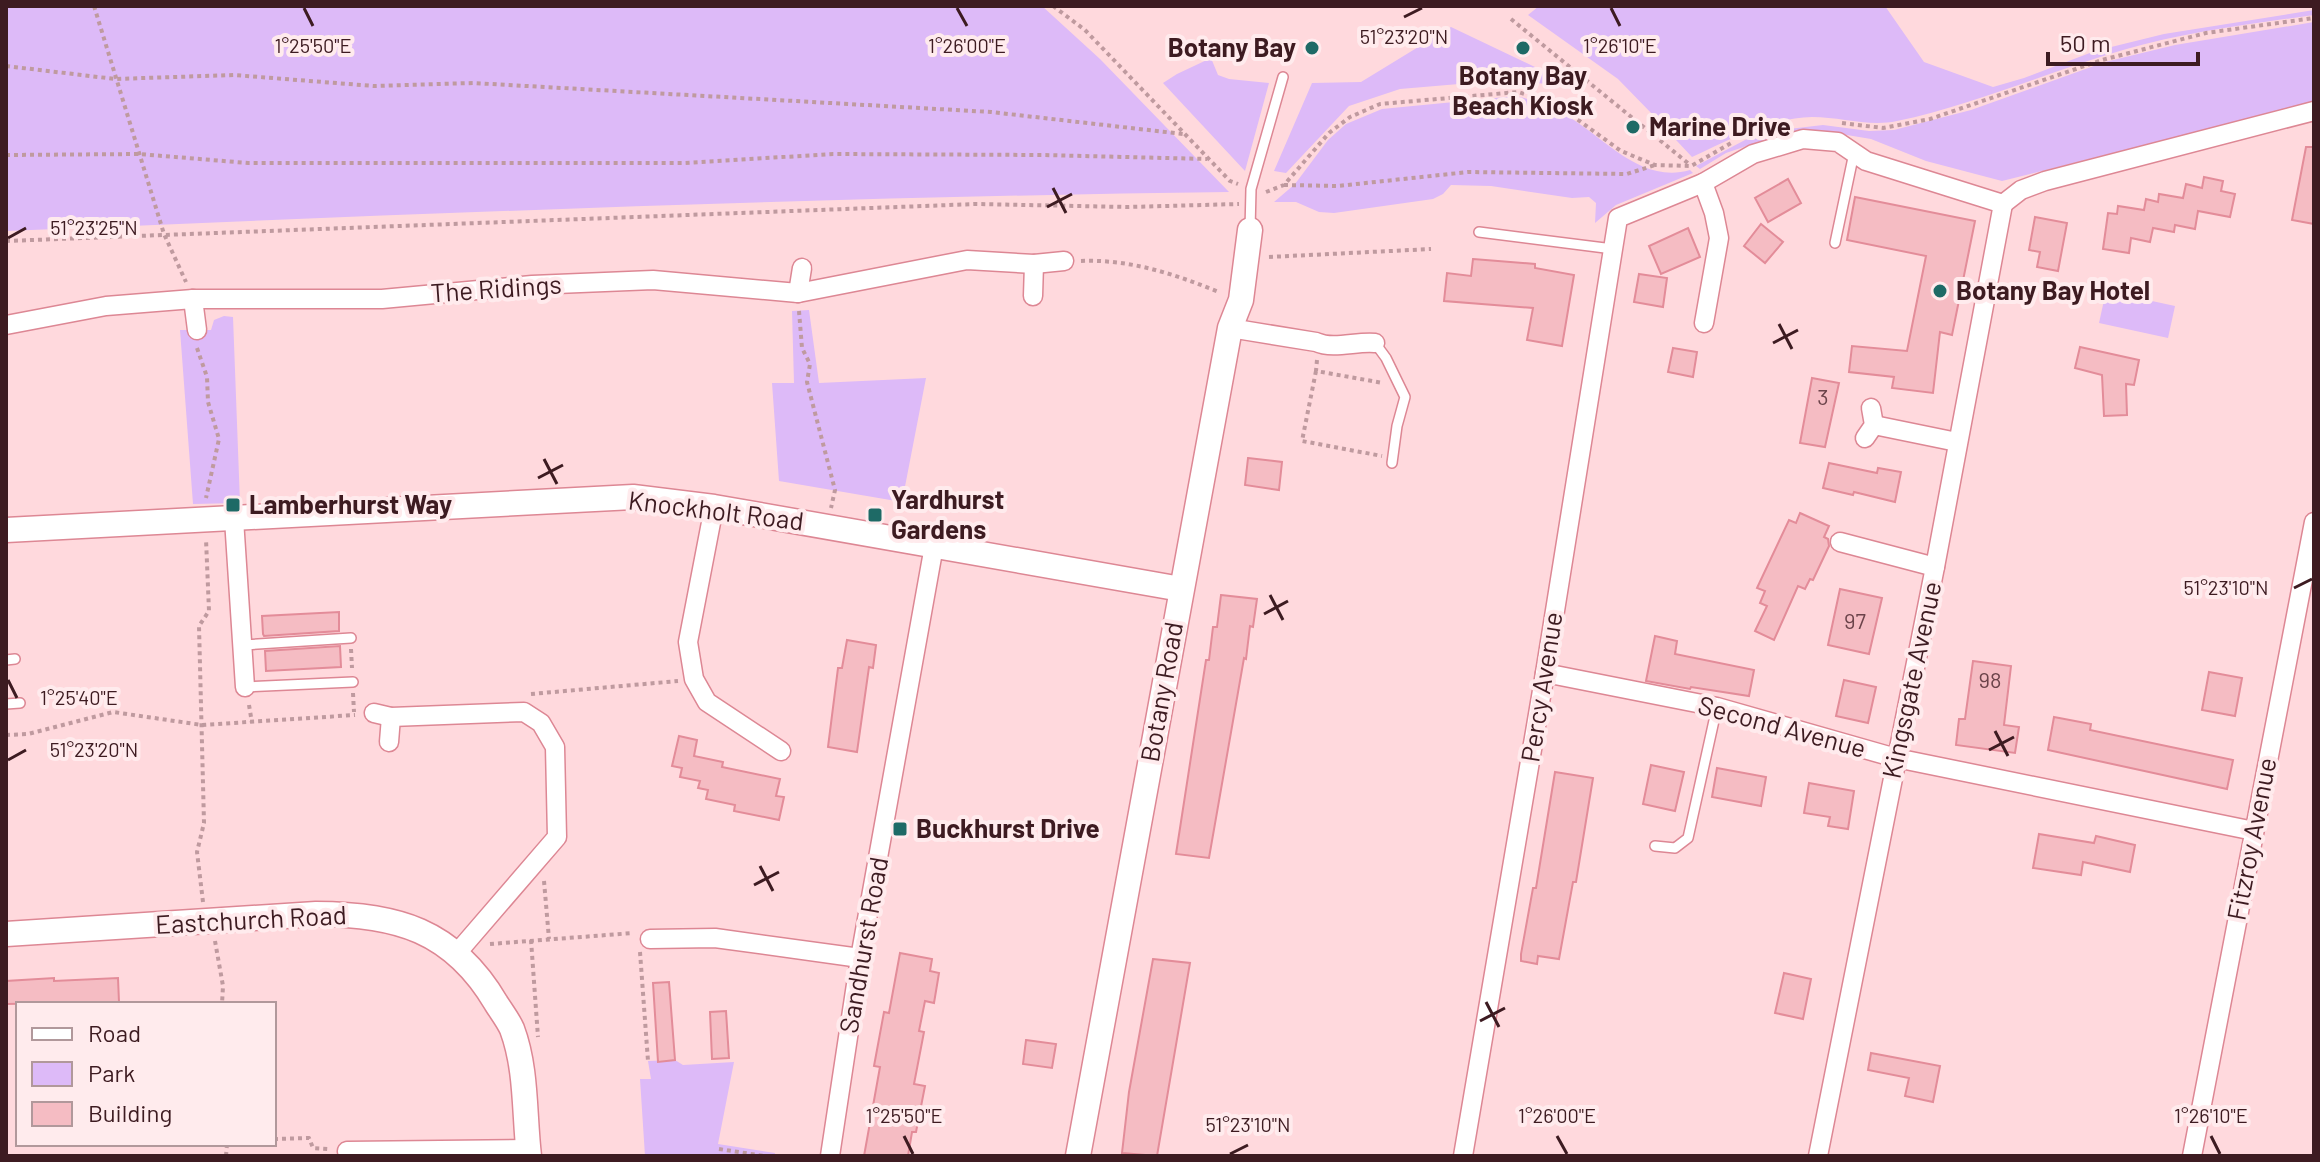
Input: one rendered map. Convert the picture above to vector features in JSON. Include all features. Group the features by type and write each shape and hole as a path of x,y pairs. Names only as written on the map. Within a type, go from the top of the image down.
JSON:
{"street":[{"path":"1704,323 1719,238 1703,183 1753,154 1803,139 1838,142 1866,161 2003,204 2021,190 2045,181 2314,111"},
{"name":"Percy Avenue","path":"1463,1156 1618,218 1703,183"},
{"name":"Kingsgate Avenue","path":"1818,1156 1935,567 2003,204"},
{"name":"Botany Road","path":"1078,1156 1230,328 1241,300 1250,230"},
{"name":"The Ridings","path":"6,325 106,306 193,299 382,299 532,285 653,280 798,293 967,260 1034,264 1064,261"},
{"path":"1033,296 1034,264"},
{"path":"798,293 802,268"},
{"path":"193,299 197,330"},
{"path":"1230,328 1326,346 1359,341 1375,343"},
{"path":"1870,424 1957,442"},
{"name":"Knockholt Road","path":"6,530 633,497 714,507 1181,589"},
{"path":"714,507 688,642 694,679 707,702 781,751"},
{"path":"234,519 245,687"},
{"name":"Fitzroy Avenue","path":"2192,1156 2314,522"},
{"path":"1840,542 1935,567"},
{"name":"Sandhurst Road","path":"830,1156 860,958 934,546"},
{"name":"Second Avenue","path":"1545,673 1717,707 1896,758 2254,831"},
{"path":"389,742 382,715 524,712 541,723 555,747 557,837 457,953"},
{"name":"Eastchurch Road","path":"6,934 359,914 393,921 428,934 457,953 481,977 512,1029 523,1077 528,1153"},
{"path":"645,938 715,938 860,958"},
{"path":"347,1154 528,1153"}],"lane":[{"path":"1250,230 1251,189 1283,77"},
{"path":"1835,243 1854,153"},
{"path":"1479,232 1613,249"},
{"path":"1375,343 1405,397 1397,426 1394,461"},
{"path":"244,645 351,638"},
{"path":"245,687 353,682"},
{"path":"6,704 20,703"},
{"path":"1655,846 1675,848 1688,838 1717,707"}],"path":[{"path":"94,6 164,234 193,299"},
{"path":"1053,6 1085,30 1230,181 1266,192 1284,185 1338,186 1468,172 1627,174 1655,165 1691,166 1740,139"},
{"path":"1832,121 1883,128 1930,119 2102,60 2206,33 2314,18"},
{"path":"1511,19 1691,166"},
{"path":"6,66 115,79 234,75 374,86 473,83 991,112 1183,134"},
{"path":"1284,185 1329,133 1350,117 1380,104 1518,92 1563,109 1621,151 1655,165"},
{"path":"1754,132 1795,122"},
{"path":"6,155 139,154 248,163 684,163 833,154 1209,159"},
{"path":"6,241 976,204 1128,207 1251,204"},
{"path":"1268,257 1431,249"},
{"path":"1064,261 1108,260 1175,274 1241,300"},
{"path":"798,293 802,348 810,364 807,382 835,490 827,526"},
{"path":"197,330 195,343 207,377 208,402 219,439 207,492 205,518 209,611 199,626 204,823 197,852 200,892 223,986 222,1002"},
{"path":"1304,358 1317,360 1302,441 1394,461"},
{"path":"1316,371 1401,387"},
{"path":"524,712 527,694 694,679"},
{"path":"6,735 28,734 113,712 202,725 382,715"},
{"path":"542,855 549,939"},
{"path":"457,953 496,943 531,940 633,933 645,938 648,1061"},
{"path":"523,1077 536,1064 538,1033 531,940"},
{"path":"276,1139 309,1138 313,1148 347,1154"},
{"path":"719,1149 764,1156"}],"green space":[{"path":"6,6 1042,6 1100,59 1229,192 770,202 6,231"},
{"path":"1539,6 1885,6 1924,62 1993,87 2095,51 2164,34 2314,10 2314,15 2218,29 2146,44 1954,106 1897,121 1876,123 1812,117 1781,121 1692,157 1661,124 1652,122 1655,117 1618,79 1528,15"},
{"path":"2314,22 2314,102 2002,181 1926,161 1871,139 1823,131 1773,137 1726,153 1700,169 1696,166 1745,140 1772,131 1823,125 1869,131 1894,130 1971,110 2105,62 2175,45"},
{"path":"1451,27 1577,87 1506,80 1400,89 1349,106 1286,173 1274,171 1312,83 1361,82"},
{"path":"1211,58 1218,75 1269,83 1245,171 1163,83"},
{"path":"1516,96 1563,113 1640,165 1656,171 1672,173 1690,170 1693,173 1616,205 1595,223 1596,203 1589,197 1572,198 1491,186 1451,185 1433,199 1334,213 1319,212 1296,202 1274,202 1295,184 1328,140 1346,124 1382,109"},
{"path":"2106,291 2175,306 2168,338 2099,323"},
{"path":"809,310 819,383 926,378 902,502 779,481 772,383 794,383 792,311"},
{"path":"233,317 240,503 193,504 180,330 211,330 214,320"},
{"path":"675,1060 683,1065 734,1062 718,1144 775,1153 775,1156 645,1156 640,1079 651,1079 648,1061"}],"building":[{"path":"2306,147 2314,147 2314,224 2292,220"},
{"path":"2204,177 2223,181 2221,191 2235,194 2230,217 2198,211 2195,229 2175,225 2174,232 2153,228 2150,242 2131,238 2129,253 2103,249 2108,213 2117,214 2118,206 2144,210 2146,199 2158,202 2159,194 2183,198 2186,184 2202,188"},
{"path":"1788,179 1801,203 1768,222 1755,198"},
{"name":"Botany Bay Hotel","path":"1855,197 1975,221 1952,335 1940,332 1933,393 1892,388 1894,377 1849,372 1852,346 1907,351 1926,256 1847,240"},
{"path":"2035,217 2067,223 2058,271 2037,267 2040,252 2029,250"},
{"path":"1761,224 1783,242 1765,263 1744,246"},
{"path":"1688,228 1700,257 1661,274 1649,246"},
{"path":"1473,259 1535,264 1535,268 1574,275 1562,346 1527,340 1533,308 1444,301 1447,273 1471,276"},
{"path":"1639,274 1667,278 1663,307 1634,302"},
{"path":"2080,347 2139,360 2134,385 2126,384 2127,415 2104,416 2102,375 2075,368"},
{"path":"1673,348 1697,352 1693,377 1668,372"},
{"path":"1812,378 1839,383 1825,447 1800,443"},
{"path":"1248,458 1282,462 1279,490 1245,485"},
{"path":"1829,463 1877,473 1878,468 1901,472 1895,502 1823,488"},
{"path":"1800,513 1829,526 1824,537 1828,539 1829,546 1813,580 1810,579 1805,589 1798,586 1774,640 1755,631 1767,606 1760,603 1765,591 1757,588 1789,520 1796,523"},
{"path":"1840,589 1882,598 1869,654 1828,645"},
{"path":"1221,595 1257,599 1209,858 1176,854 1206,660 1209,660 1213,627 1217,627"},
{"path":"339,612 339,631 263,634 262,616"},
{"path":"1655,636 1677,641 1675,654 1754,670 1749,696 1646,681"},
{"path":"847,640 876,645 873,668 869,667 857,752 828,747 838,668 842,668"},
{"path":"340,646 341,667 266,671 265,651"},
{"path":"1973,661 2011,666 2004,725 2019,727 2015,753 1956,745 1959,719 1965,719"},
{"path":"2209,672 2242,678 2235,716 2202,710"},
{"path":"1844,680 1876,687 1868,723 1836,716"},
{"path":"2054,717 2091,724 2090,730 2233,760 2227,789 2048,750"},
{"path":"679,736 697,740 694,756 723,762 722,767 780,779 776,796 784,797 779,820 734,811 735,805 706,799 708,790 698,788 700,781 680,777 682,768 672,766"},
{"path":"1651,765 1684,772 1675,811 1643,804"},
{"path":"1717,768 1766,777 1761,806 1712,797"},
{"path":"1555,772 1593,778 1576,882 1573,882 1559,959 1538,956 1537,964 1521,961 1521,954 1533,888 1536,888"},
{"path":"1809,783 1854,791 1848,829 1828,826 1830,817 1804,813"},
{"path":"2039,834 2094,843 2096,836 2135,845 2130,872 2083,862 2081,875 2033,868"},
{"path":"900,953 932,959 930,971 939,973 934,1003 925,1001 919,1031 924,1032 914,1084 925,1086 908,1156 864,1156 880,1067 874,1066 884,1012 889,1013"},
{"path":"1153,959 1190,963 1157,1156 1122,1153 1129,1092"},
{"path":"1784,973 1811,979 1803,1019 1775,1013"},
{"path":"118,978 119,1002 6,1004 6,981"},
{"path":"669,982 675,1060 658,1062 653,983"},
{"path":"726,1011 729,1058 712,1059 710,1012"},
{"path":"1026,1040 1056,1044 1052,1068 1023,1064"},
{"path":"1871,1053 1940,1066 1933,1102 1905,1096 1909,1078 1868,1070"}],"place":[{"name":"Botany Bay","path":"1312,48"},
{"name":"Botany Bay Beach Kiosk","path":"1523,48"},
{"name":"Marine Drive","path":"1633,127"},
{"name":"Botany Bay Hotel","path":"1940,291"},
{"name":"Lamberhurst Way","path":"233,505"},
{"name":"Yardhurst Gardens","path":"875,515"},
{"name":"Buckhurst Drive","path":"900,829"}]}
